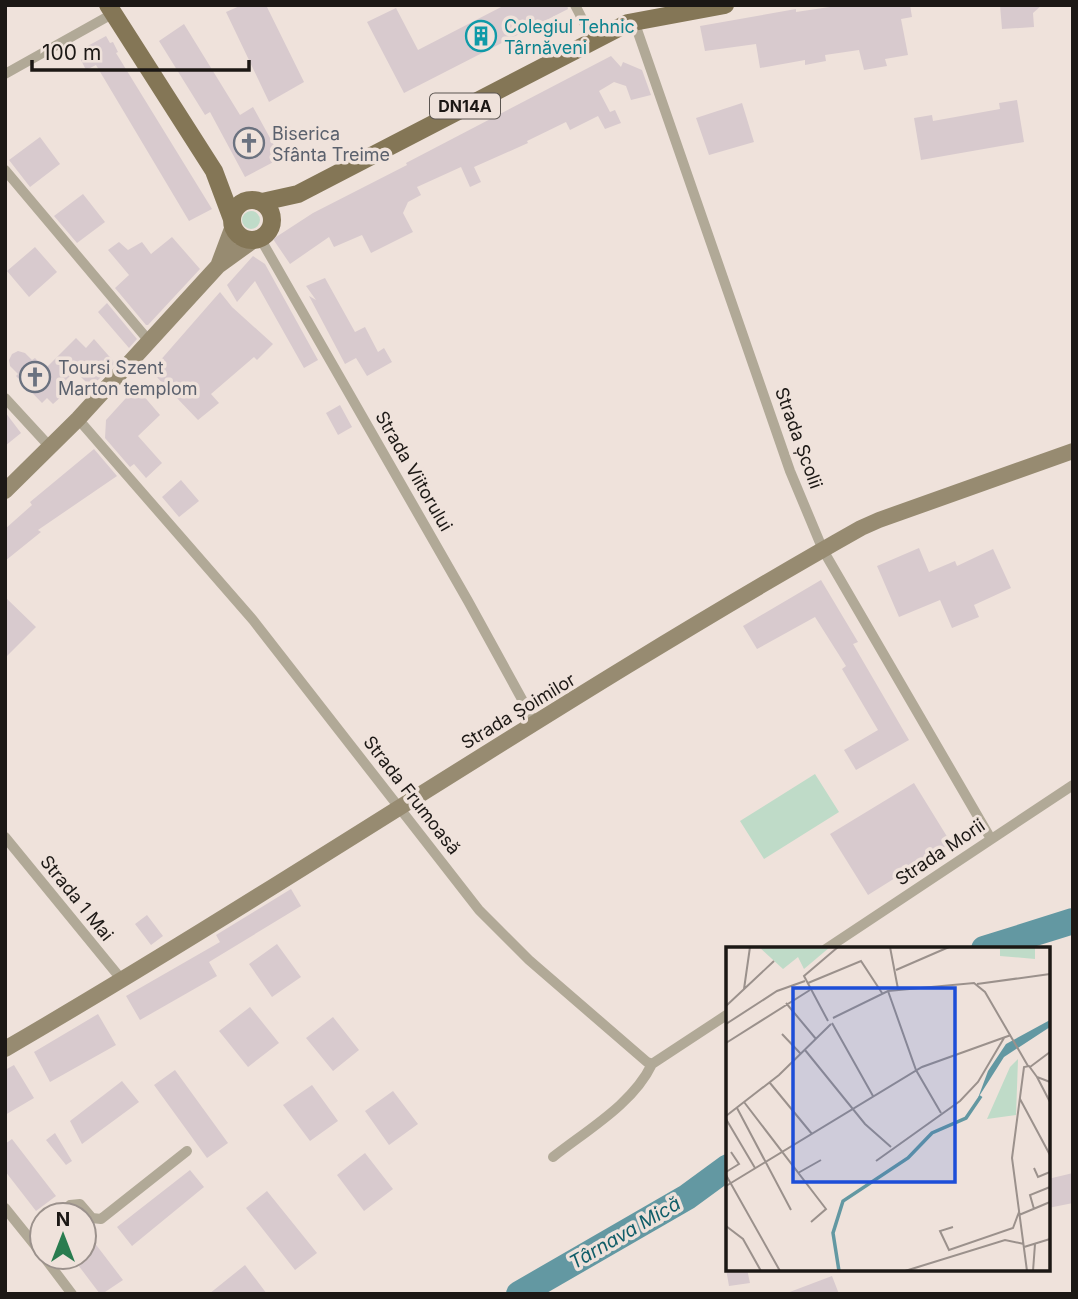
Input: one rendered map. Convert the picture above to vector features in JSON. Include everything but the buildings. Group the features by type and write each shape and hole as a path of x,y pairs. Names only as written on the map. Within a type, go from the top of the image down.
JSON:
{"main road":[{"name":"DN14A","path":"255,201 298,194 634,21 725,5"},
{"path":"111,9 214,171 233,223 242,237 262,234 270,212 214,171"},
{"name":"DN14A","path":"262,234 298,194"},
{"path":"233,223 237,207 255,201"}],"street":[{"path":"575,5 593,40"},
{"path":"5,74 111,9"},
{"name":"Strada Școlii","path":"634,21 790,471 822,550 991,839"},
{"path":"5,170 149,341"},
{"path":"218,266 233,223"},
{"path":"5,491 78,419 218,266 262,234"},
{"name":"Strada Viitorului","path":"262,234 534,723"},
{"path":"5,398 51,447"},
{"name":"Strada Frumoasă","path":"78,419 253,620 479,910 505,938 652,1064"},
{"name":"Strada Șoimilor","path":"5,1049 122,980 534,723 822,550 879,520 1073,451"},
{"name":"Strada Morii","path":"829,947 1073,785"},
{"name":"Strada 1 Mai","path":"5,837 122,980"},
{"path":"553,1157 625,1100 644,1081 652,1064 726,1015"},
{"path":"98,1218 101,1219 187,1152"},
{"path":"5,1208 28,1236"},
{"path":"54,1271 72,1294"}],"green space":[{"path":"251,211 257,214 260,220 257,226 251,229 245,226 242,220 245,214"},
{"path":"815,774 839,812 764,859 740,821"}],"waterway":[{"name":"Târnava Mică","path":"990,947 1073,921"},
{"name":"Târnava Mică","path":"519,1294 687,1197 726,1168"}],"place":[{"name":"Colegiul Tehnic Târnăveni","path":"481,36"},
{"name":"Biserica Sfânta Treime","path":"249,143"},
{"name":"Toursi Szent Marton templom","path":"35,377"}]}
